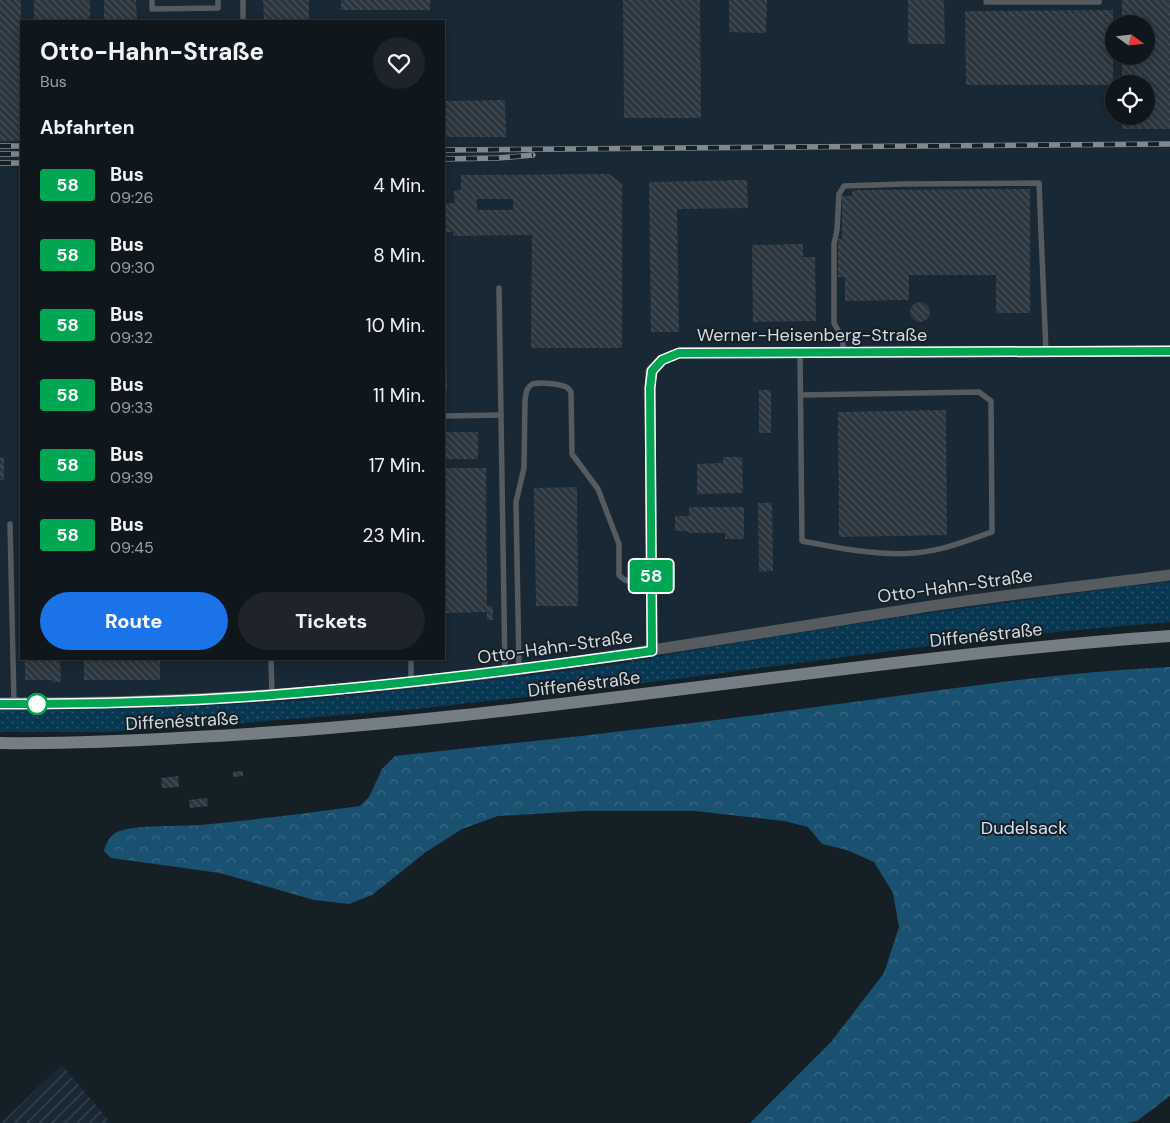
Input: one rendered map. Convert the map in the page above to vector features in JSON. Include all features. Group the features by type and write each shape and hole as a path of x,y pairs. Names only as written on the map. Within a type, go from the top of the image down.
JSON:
{"main road":[{"name":"Diffenéstraße","path":"0,743 102,742 355,727 572,703 969,654 1086,642 1170,636"}],"street":[{"name":"Werner-Heisenberg-Straße","path":"652,651 650,388 652,371 662,360 679,353 1170,351"},
{"name":"Otto-Hahn-Straße","path":"0,704 134,702 272,695 411,682 518,670 652,651 920,608 1170,575"}],"lane":[{"path":"152,0 152,10 218,8 218,0"},
{"path":"243,0 243,20"},
{"path":"986,2 1098,2 1098,0"},
{"path":"844,352 842,338 834,323 834,244 837,230 839,194 844,186 1039,183 1046,352"},
{"path":"499,288 505,671"},
{"path":"800,353 802,541 868,553 914,553 955,545 992,532 991,400 979,392 801,395"},
{"path":"518,670 516,502 524,468 525,400 526,393 531,385 535,383 558,384 568,388 571,392 572,454 598,489 618,544 619,575 623,580 630,582 651,581"},
{"path":"445,416 501,415"},
{"path":"10,524 14,704"},
{"path":"271,660 272,695"},
{"path":"411,660 411,682"}],"shaded area":[{"path":"0,0 1170,0 1170,582 900,617 710,647 608,666 298,701 149,708 0,710"},
{"path":"1170,582 1170,622 928,646 606,688 416,709 168,729 106,732 0,732 0,710 149,708 298,701 367,694 608,666 710,647 900,617"},
{"path":"62,1065 111,1123 1,1123"}],"green space":[{"name":"Dudelsack","path":"1170,667 1170,1096 1137,1121 1128,1123 750,1123 831,1042 884,973 899,927 893,893 874,862 847,850 822,844 808,827 784,821 695,811 584,811 498,816 462,829 426,852 372,895 349,904 314,900 220,873 111,858 104,851 114,834 129,829 191,826 360,806 369,797 382,769 395,756 711,721 992,683 1081,673"}],"building":[{"path":"0,0 21,0 20,141 0,141"},
{"path":"34,0 90,0 90,20 34,20"},
{"path":"104,0 136,0 137,20 104,20"},
{"path":"263,0 309,0 309,20 264,20"},
{"path":"341,0 430,0 430,10 341,10"},
{"path":"623,0 700,0 701,118 624,118"},
{"path":"729,0 767,0 766,33 729,32"},
{"path":"908,0 944,0 945,44 908,44"},
{"path":"1122,0 1170,0 1170,129 1122,129 1122,125 1155,125 1155,75 1122,75 1122,65 1155,65 1155,15 1122,15"},
{"path":"1113,10 1113,15 1105,15 1105,65 1113,65 1113,75 1105,75 1105,85 966,85 965,11"},
{"path":"505,100 506,137 445,137 445,101"},
{"path":"609,174 622,184 622,348 531,348 532,235 453,236 453,232 445,232 445,203 455,203 454,191 461,190 461,175","holes":["477,199 513,199 513,210 477,210"]},
{"path":"747,180 748,208 677,209 679,332 651,332 649,182"},
{"path":"1030,189 1030,313 996,313 996,275 909,275 909,300 845,301 845,277 838,277 838,239 842,239 842,196 852,196 852,190"},
{"path":"803,244 803,257 815,257 816,321 753,322 752,245"},
{"path":"916,302 924,302 930,308 930,316 924,322 916,322 910,316 910,308"},
{"path":"445,340 446,340 447,390 445,392"},
{"path":"759,390 771,390 771,433 759,433"},
{"path":"946,410 947,535 839,537 838,412"},
{"path":"445,432 478,432 478,459 445,459"},
{"path":"723,457 742,457 743,493 697,494 697,464 723,463"},
{"path":"0,458 4,458 4,480 0,480"},
{"path":"445,468 486,468 487,606 493,606 493,620 487,620 487,612 445,613"},
{"path":"577,487 578,606 536,606 534,488"},
{"path":"758,503 772,503 773,571 759,572"},
{"path":"689,507 744,507 744,539 725,539 725,533 675,531 675,516 689,516"},
{"path":"25,660 60,660 61,682 25,680"},
{"path":"84,660 160,660 160,680 84,680"},
{"path":"243,771 243,776 233,777 233,772"},
{"path":"178,776 179,787 162,788 161,778"},
{"path":"207,798 208,806 190,808 189,800"}],"railway":[{"path":"445,150 1170,144"},
{"path":"0,146 20,146"},
{"path":"0,154 20,154"},
{"path":"445,159 533,155"},
{"path":"0,163 20,163"}],"bus line":[{"name":"58","path":"0,704 134,702 272,695 411,682 652,651 650,388 652,371 662,360 679,353 1170,351"}]}
